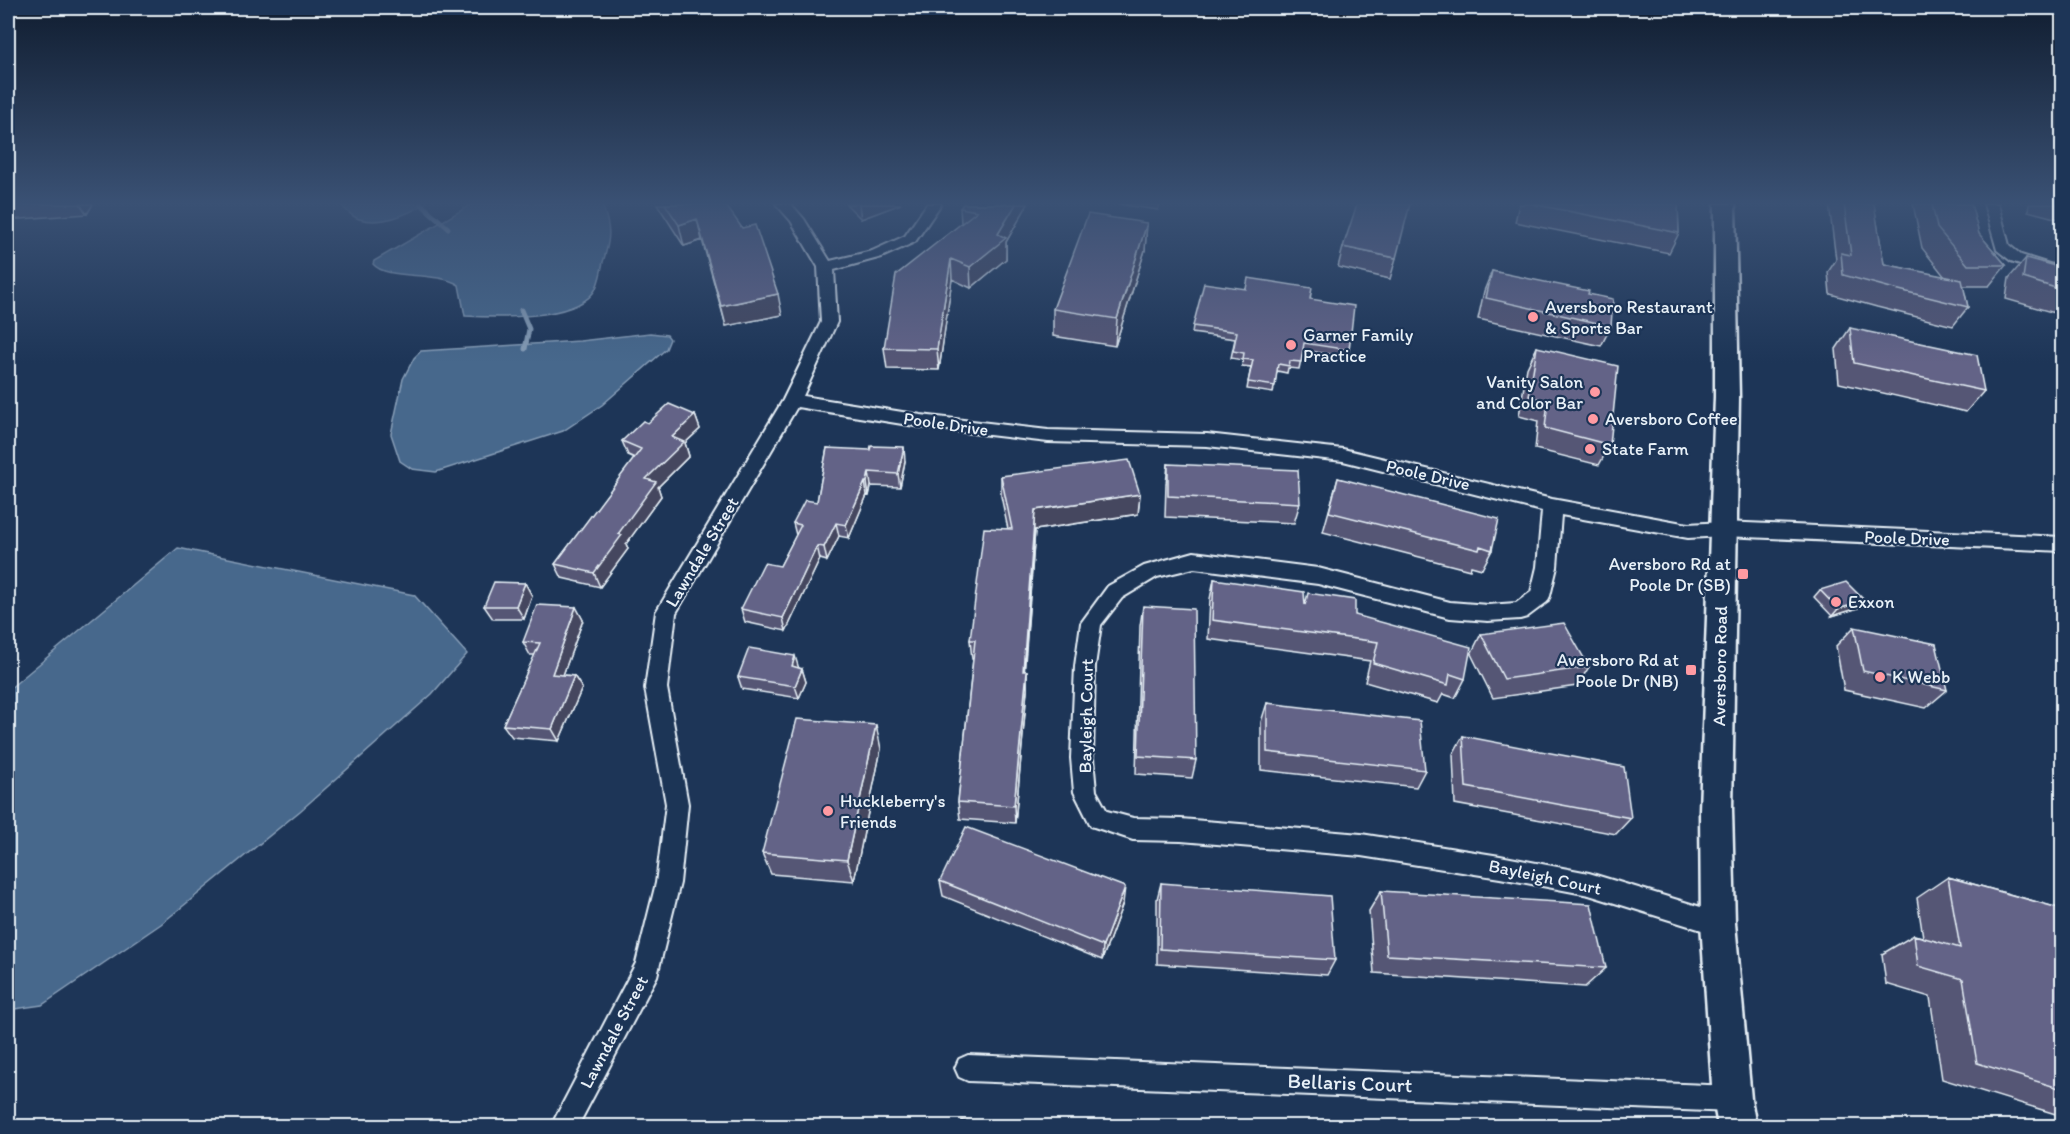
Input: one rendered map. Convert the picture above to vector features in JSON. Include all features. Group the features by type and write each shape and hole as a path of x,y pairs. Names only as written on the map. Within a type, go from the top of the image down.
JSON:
{"street":[{"name":"Lawndale Street","path":"564,1126 648,967 668,883 677,804 656,688 666,612 792,400 829,322 826,267 820,257"},
{"path":"826,267 866,257"},
{"name":"Aversboro Road","path":"1726,257 1727,397 1716,810 1718,923 1734,1113"},
{"path":"2015,257 2062,273"},
{"name":"Poole Drive","path":"792,400 921,421 1048,436 1207,440 1343,456 1552,506 1688,531 1723,529 2062,544"},
{"name":"Bayleigh Court","path":"1552,506 1547,567 1540,596 1520,611 1488,613 1450,610 1318,576 1194,560 1151,571 1115,592 1091,623 1085,666 1082,758 1085,792 1099,819 1133,830 1181,830 1361,845 1500,867 1589,884 1718,923"},
{"name":"Bellaris Court","path":"968,1068 1734,1113"}],"water":[{"path":"381,257 604,257 595,290 583,302 551,313 514,317 465,316 459,285 449,280 389,272 373,264"},
{"path":"650,333 667,335 670,339 666,349 602,405 563,431 436,472 412,469 400,461 391,434 403,379 414,358 421,351 580,341"},
{"path":"178,548 414,595 467,654 432,694 300,811 161,924 42,1005 8,1010 8,690"}],"building":[{"path":"707,257 766,257 778,294 721,306"},
{"path":"919,257 983,257 970,267 951,259 937,349 884,348 896,275"},
{"path":"1072,257 1136,257 1117,319 1053,309"},
{"path":"1841,257 1883,257 1884,264 1962,280 1968,307 1891,288 1843,275"},
{"path":"1961,257 1999,257 2006,265 1968,265"},
{"path":"2026,258 2062,268 2062,290 2023,278"},
{"path":"1492,271 1589,291 1588,294 1613,299 1611,326 1486,298"},
{"name":"Garner Family Practice","path":"1248,278 1312,288 1310,299 1354,306 1349,350 1304,343 1301,362 1290,361 1289,366 1278,364 1275,386 1248,382 1253,360 1243,359 1244,353 1233,351 1237,332 1193,326 1204,283 1246,289"},
{"path":"1850,328 1977,355 1984,391 1854,363"},
{"path":"1537,347 1618,366 1610,445 1545,428 1548,401 1529,396"},
{"path":"669,404 695,415 672,437 684,442 646,479 656,482 618,534 622,535 594,573 555,564 641,449 622,441 643,421 648,423"},
{"path":"871,446 904,447 898,474 869,472 867,482 846,525 836,523 824,547 817,546 783,618 741,609 764,563 780,566 801,525 793,523 805,500 817,502 827,448 870,450"},
{"path":"1129,460 1140,494 1035,510 1023,671 1027,671 1014,806 958,802 975,640 970,640 984,528 1012,529 1001,476"},
{"path":"1168,464 1298,470 1300,503 1168,496"},
{"path":"1338,478 1499,519 1492,550 1480,546 1479,550 1329,512"},
{"path":"1214,579 1304,592 1305,605 1308,593 1355,600 1355,615 1471,647 1465,679 1450,674 1448,685 1373,663 1378,642 1212,620"},
{"path":"494,582 525,583 516,606 484,606"},
{"path":"1846,582 1865,601 1838,609 1820,590"},
{"path":"537,605 576,607 552,674 574,676 552,729 503,725 540,643 523,642"},
{"path":"1143,606 1194,609 1196,760 1138,756"},
{"path":"1564,623 1589,667 1504,679 1481,634"},
{"path":"1854,627 1936,644 1947,690 1863,671"},
{"path":"749,648 795,656 792,666 802,669 795,686 738,677"},
{"path":"1267,703 1420,721 1425,770 1267,752"},
{"name":"Huckleberry's Friends","path":"797,719 876,725 847,860 762,853"},
{"path":"1463,736 1624,767 1631,818 1466,787"},
{"path":"966,827 1125,887 1103,946 940,881"},
{"path":"1948,877 2062,909 2062,1089 1977,1063 1963,979 1918,966 1914,935 1960,948"},
{"path":"1161,883 1330,896 1335,960 1160,949"},
{"path":"1381,891 1591,904 1606,968 1387,955"},
{"path":"962,1120 1031,1126 961,1126"}],"waterway":[{"path":"521,310 529,329 525,349"}],"place":[{"name":"Aversboro Restaurant & Sports Bar","path":"1533,317"},
{"name":"Garner Family Practice","path":"1291,345"},
{"name":"Vanity Salon and Color Bar","path":"1595,392"},
{"name":"Aversboro Coffee","path":"1593,419"},
{"name":"State Farm","path":"1590,449"},
{"name":"Aversboro Rd at Poole Dr (SB)","path":"1743,574"},
{"name":"Exxon","path":"1836,602"},
{"name":"Aversboro Rd at Poole Dr (NB)","path":"1691,670"},
{"name":"K Webb","path":"1880,677"},
{"name":"Huckleberry's Friends","path":"828,811"}]}
